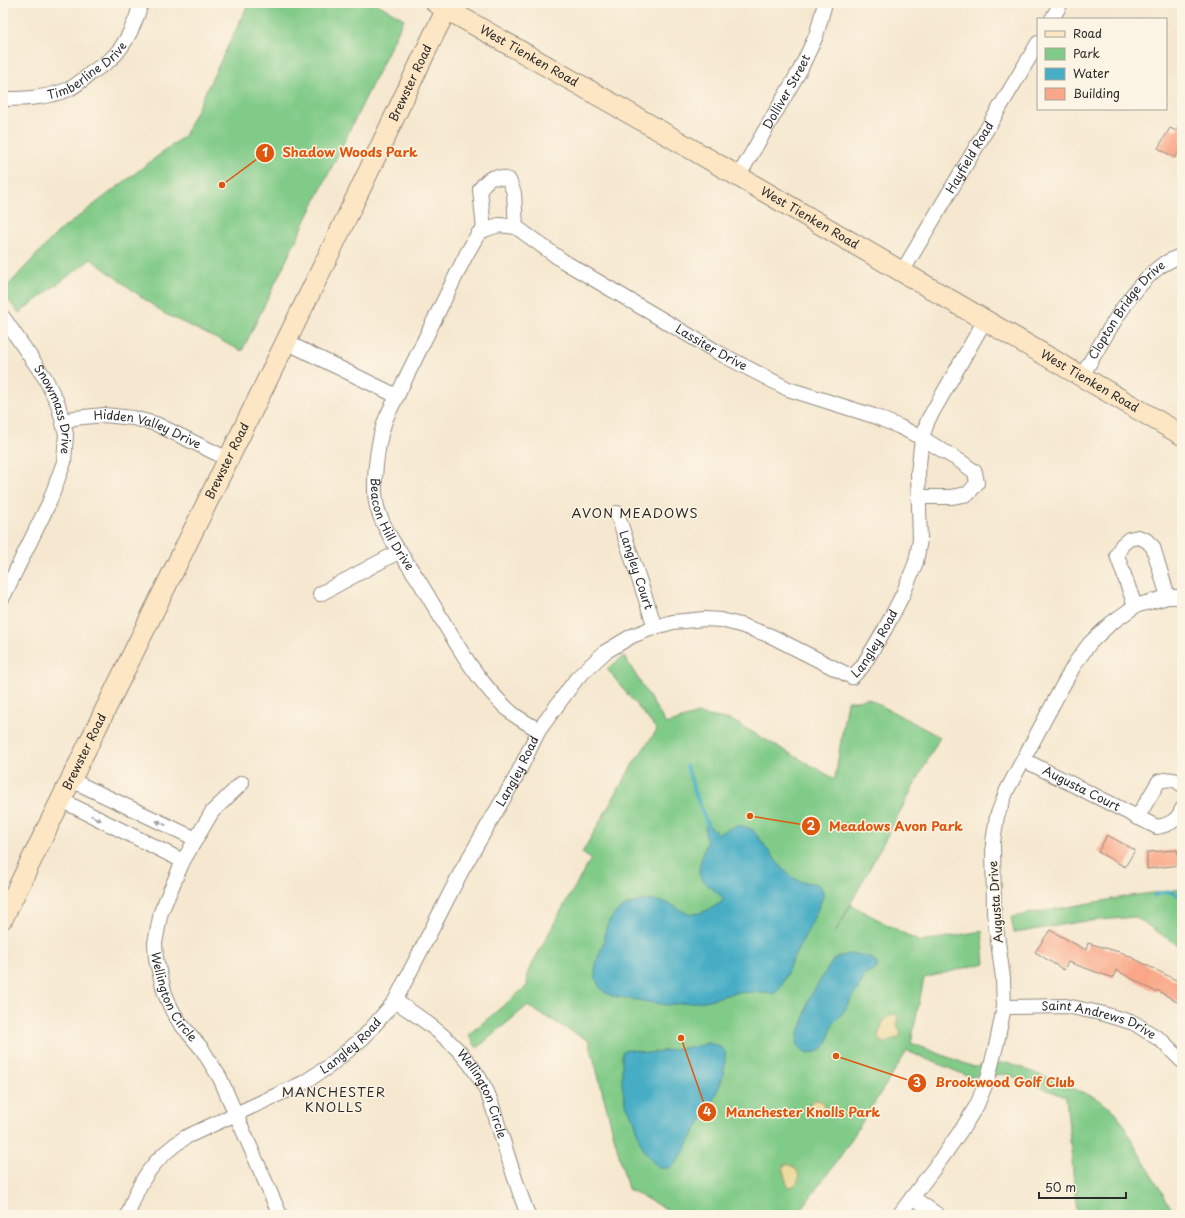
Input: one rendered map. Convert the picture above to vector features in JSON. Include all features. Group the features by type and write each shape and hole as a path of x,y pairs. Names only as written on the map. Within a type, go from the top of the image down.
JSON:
{"street":[{"name":"Timberline Drive","path":"3,99 30,99 48,95 69,89 88,76 112,58 126,39 138,14 141,3"},
{"name":"Dolliver Street","path":"738,177 800,70 816,36 825,3"},
{"path":"1053,18 1061,3"},
{"name":"West Tienken Road","path":"444,5 1182,435"},
{"name":"Brewster Road","path":"3,918 286,342 434,34 444,5"},
{"name":"Hayfield Road","path":"902,272 1037,45"},
{"path":"286,342 397,396 466,255 478,234 484,230 499,225 516,227 514,193 509,180 496,176 487,180 480,189 484,230"},
{"name":"Lassiter Drive","path":"516,227 563,261 719,353 783,386 808,396 841,404 874,416 922,438"},
{"name":"Clopton Bridge Drive","path":"1082,376 1122,310 1143,282 1158,268 1182,255"},
{"name":"Snowmass Drive","path":"3,317 45,378 58,404 66,434 64,462 49,503 3,597"},
{"name":"Langley Road","path":"128,1215 138,1187 146,1173 155,1162 175,1144 235,1113 303,1083 328,1067 364,1037 395,1001 462,870 516,777 539,730 577,678 605,652 632,636 655,627 673,622 705,619 722,620 771,636 852,677 862,667 885,629 903,594 916,562 920,540 918,473 922,438 928,420 985,320"},
{"name":"Beacon Hill Drive","path":"397,396 384,423 378,448 375,488 377,507 384,525 445,626 485,685 514,714 539,730"},
{"name":"Hidden Valley Drive","path":"63,423 74,418 104,415 133,418 161,426 228,459"},
{"path":"918,497 951,497 968,494 977,483 975,472 922,438"},
{"name":"Langley Court","path":"617,513 655,627"},
{"name":"Augusta Drive","path":"899,1215 964,1126 977,1105 988,1078 1004,1007 1003,978 994,913 993,842 998,816 1007,790 1076,662 1090,642 1110,624 1135,606 1175,597 1153,547 1146,540 1138,537 1129,539 1122,545 1117,555 1135,606"},
{"path":"320,594 400,552"},
{"name":"Augusta Court","path":"1024,760 1157,827 1169,825 1180,814 1182,809"},
{"path":"1137,818 1159,781 1169,779 1178,781 1182,785"},
{"path":"71,780 196,839"},
{"name":"Wellington Circle","path":"242,783 212,812 183,861 161,912 155,943 156,959 165,994 172,1010 180,1024 202,1049 220,1078 280,1215"},
{"path":"61,800 183,861"},
{"path":"129,834 139,813"},
{"name":"Wellington Circle","path":"395,1001 440,1032 455,1046 486,1090 528,1215"},
{"name":"Saint Andrews Drive","path":"1004,1007 1066,1006 1100,1013 1134,1023 1162,1041 1182,1061"},
{"path":"912,1198 938,1215"}],"green space":[{"path":"249,3 376,3 404,19 242,351 163,313 91,259 19,313 3,294 3,291 57,233 184,136"},
{"path":"624,656 666,724 698,714 731,720 835,779 847,701 857,701 867,698 940,737 835,933 851,905 920,942 982,931 985,963 924,978 911,1043 974,1067 1008,1062 1094,1097 1116,1112 1175,1215 1077,1215 1066,1097 1006,1074 970,1077 907,1051 842,1154 797,1215 677,1215 628,1189 589,1041 527,1006 477,1048 468,1035 527,986 528,972 591,859 582,853 634,762 657,730 607,669"},
{"path":"1182,889 1182,948 1135,917 1079,922 1014,933 1011,917 1130,896"}],"sand":[{"path":"892,1014 897,1015 897,1025 901,1033 898,1038 885,1043 880,1040 878,1036 884,1020"},
{"path":"817,1100 822,1102 824,1107 822,1112 817,1114 812,1112 810,1107 812,1102"},
{"path":"785,1164 790,1165 797,1171 799,1179 790,1187 787,1185 783,1170"}],"water":[{"path":"737,825 753,830 778,863 791,877 803,882 814,883 820,886 823,891 823,897 781,987 777,992 772,994 753,992 734,993 705,1001 666,1005 612,996 604,992 597,983 595,970 607,925 613,916 626,906 642,901 659,901 667,903 686,913 692,914 708,910 723,901 723,898 700,876 700,865 706,842 705,828 706,826 711,827 718,834"},
{"path":"848,954 870,958 877,963 877,969 865,975 861,984 841,1015 834,1022 828,1041 822,1049 817,1052 807,1053 801,1050 797,1044 798,1035 804,1019 808,1001 834,959"},
{"path":"708,1043 719,1046 725,1051 725,1064 722,1078 711,1103 684,1152 677,1162 670,1168 660,1168 653,1162 644,1150 639,1139 635,1122 625,1102 622,1084 622,1052 626,1049 648,1053"}],"building":[{"path":"1182,121 1182,146 1175,158 1158,148 1170,128 1176,131"},
{"path":"1107,835 1135,850 1125,867 1098,852"},
{"path":"1177,850 1180,865 1147,869 1147,852"},
{"path":"1050,930 1086,950 1088,943 1123,953 1182,983 1182,1005 1157,990 1156,992 1116,970 1113,978 1068,962 1064,970 1035,952"}],"waterway":[{"path":"687,766 695,793 708,826"},
{"path":"1154,896 1165,891 1177,895 1182,894"}],"place":[{"name":"Shadow Woods Park","path":"222,185"},
{"name":"Meadows Avon Park","path":"750,816"},
{"name":"Manchester Knolls Park","path":"681,1038"},
{"name":"Brookwood Golf Club","path":"836,1056"}],"district":[{"name":"AVON MEADOWS","path":"635,513"},
{"name":"MANCHESTER KNOLLS","path":"334,1100"}]}
